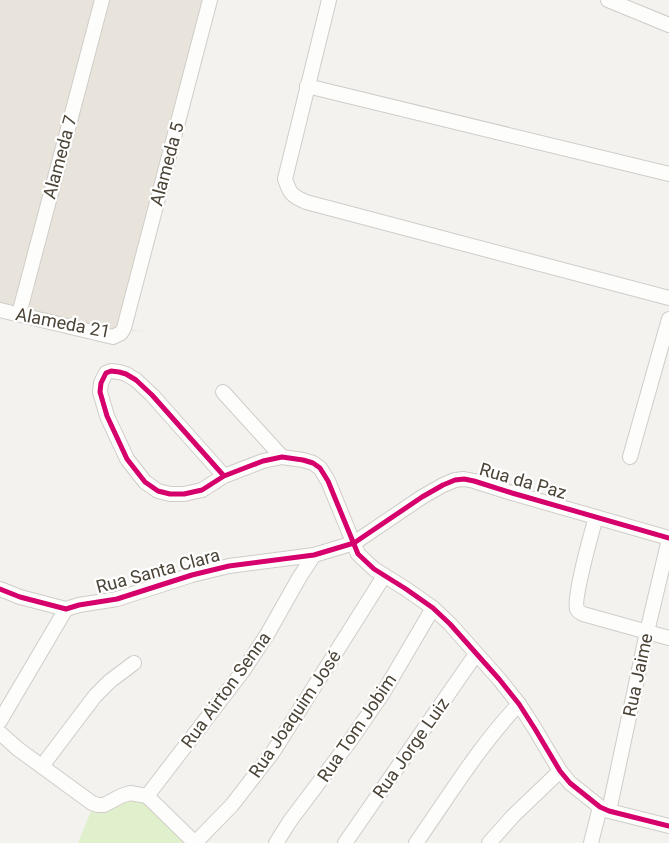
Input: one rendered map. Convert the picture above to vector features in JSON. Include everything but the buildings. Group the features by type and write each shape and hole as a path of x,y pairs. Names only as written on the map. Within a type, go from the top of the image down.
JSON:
{"street":[{"name":"Alameda 7","path":"19,314 102,0"},
{"name":"Alameda 5","path":"124,328 210,0"},
{"path":"329,0 285,179 288,189 295,197 306,202 669,298"},
{"path":"608,0 669,25"},
{"path":"308,86 669,174"},
{"name":"Alameda 21","path":"0,310 112,337 121,333 124,328"},
{"path":"630,457 669,319"},
{"path":"224,476 152,395 136,380 126,374 111,371 106,373 101,383 100,392 107,416 126,459 145,482 158,491 170,494 184,494 202,490 224,476 263,461 282,457 313,463 320,468 328,481 358,554 384,576 433,608 450,624 499,679 518,704 560,771 570,783 605,809 669,826"},
{"path":"223,392 282,457"},
{"name":"Rua da Paz","path":"354,543 429,493 455,480 464,479 669,539"},
{"path":"596,517 578,588 576,605 578,610 583,614 669,638"},
{"name":"Rua Jaime","path":"591,843 605,809 669,539"},
{"name":"Rua Santa Clara","path":"0,589 20,597 66,609 117,599 176,579 229,566 314,555 354,543"},
{"name":"Rua Airton Senna","path":"147,796 243,671 314,555"},
{"name":"Rua Joaquim José","path":"195,843 232,805 273,752 384,576"},
{"name":"Rua Tom Jobim","path":"276,843 368,716 433,608"},
{"path":"66,609 0,730 42,766 92,803 104,805 130,793 147,796 195,843"},
{"name":"Rua Jorge Luiz","path":"345,843 476,654"},
{"path":"42,766 95,696 110,681 134,664"},
{"path":"416,843 478,753 518,704"},
{"path":"490,843 513,816 560,771"}],"shaded area":[{"path":"0,0 205,0 124,328 146,332 0,317"}],"green space":[{"path":"127,799 144,802 186,843 78,843 92,809"}],"cycle path":[{"path":"224,476 152,395 136,380 119,372 111,371 106,373 101,383 100,392 107,416 127,459 145,482 158,491 170,494 184,494 202,490 224,476 263,461 282,457 313,463 320,468 328,481 358,554 374,569 433,608 450,624 519,704 560,771 570,783 600,807 609,811 669,826"},
{"path":"0,589 20,597 66,609 117,599 192,575 229,566 314,555 354,543 422,497 443,485 455,480 464,479 669,538"}]}
